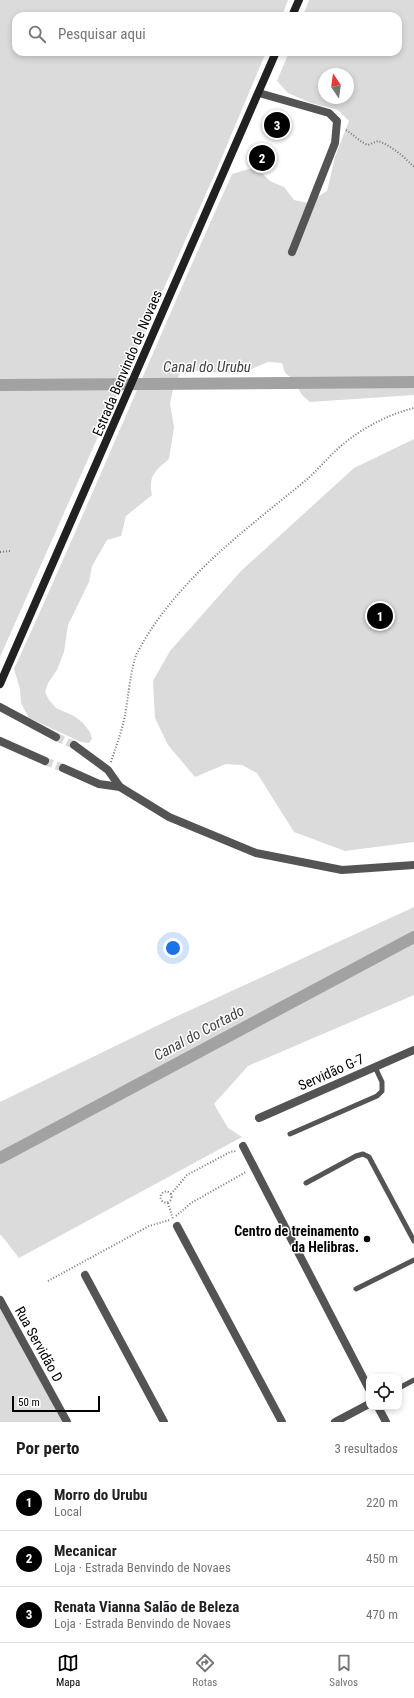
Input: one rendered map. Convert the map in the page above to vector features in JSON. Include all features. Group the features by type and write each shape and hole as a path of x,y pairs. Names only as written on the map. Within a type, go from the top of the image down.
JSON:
{"street":[{"path":"294,12 299,0"},
{"name":"Estrada Benvindo de Novaes","path":"0,684 123,407 148,344 274,56"},
{"path":"259,92 329,114 335,118 338,127 334,143 292,252"},
{"path":"0,708 56,737"},
{"path":"0,741 45,760"},
{"path":"74,745 108,770 120,787 169,817 256,853 342,870 414,865"},
{"path":"62,768 99,784 120,787"},
{"name":"Servidão G-7","path":"259,1118 414,1050"},
{"path":"241,1149 366,1383"},
{"path":"175,1222 282,1422"},
{"path":"85,1275 164,1422"},
{"name":"Rua Servidão D","path":"0,1300 67,1422"},
{"path":"335,1422 366,1406"},
{"path":"380,1410 386,1422"}],"lane":[{"path":"290,1134 377,1096 382,1091 382,1082 375,1066"},
{"path":"306,1183 356,1156 363,1154 369,1157 414,1241"},
{"path":"356,1289 414,1260"},
{"path":"402,1386 414,1380"}],"path":[{"path":"338,127 355,135 362,143 368,145 378,141 384,143 400,153 414,167"},
{"path":"108,770 125,716 136,655 152,627 181,590 226,544 307,479 342,445 370,425 396,413 414,408"},
{"path":"0,552 10,551"},
{"path":"168,1203 171,1201 171,1194 187,1175 230,1152 241,1149"},
{"path":"48,1281 149,1226 175,1222 192,1203 244,1175 247,1171 247,1166"},
{"path":"171,1194 165,1192 160,1197 164,1202 168,1203 175,1222"}],"shaded area":[{"path":"0,0 288,0 284,12 12,12 12,56 264,56 217,169 0,657"},
{"path":"309,0 414,0 414,395 310,402 302,395 293,379 285,373 282,363 268,362 239,374 196,371 188,364 180,373 173,389 170,404 174,427 169,459 156,471 152,478 152,495 126,516 121,536 107,540 92,566 89,582 68,625 64,652 57,670 48,683 45,692 49,700 56,708 74,716 83,723 90,732 92,739 89,743 81,742 29,718 21,703 20,689 14,669 232,174 256,167 270,181 284,187 294,200 308,203 327,191 335,157 349,121 338,110 311,103 288,93 277,81 287,56 402,56 402,12 304,12"},
{"path":"414,439 414,842 345,851 294,832 257,773 242,765 226,764 195,777 168,745 155,718 153,681 170,651 241,571 354,468"},
{"path":"414,907 414,995 248,1066 214,1104 228,1128 242,1137 19,1258 0,1235 0,1102 173,1018"},
{"path":"0,1300 62,1422 0,1422"}],"waterway":[{"name":"Canal do Urubu","path":"0,385 414,382"},
{"name":"Canal do Cortado","path":"0,1158 414,937"}],"tunnel":[{"path":"56,737 74,745"},
{"path":"45,761 63,768"}],"place":[{"name":"Renata Vianna Salão de Beleza","path":"277,125"},
{"name":"Mecanicar","path":"262,158"},
{"name":"Morro do Urubu","path":"380,616"},
{"name":"Centro de treinamento da Helibras.","path":"367,1239"}]}
